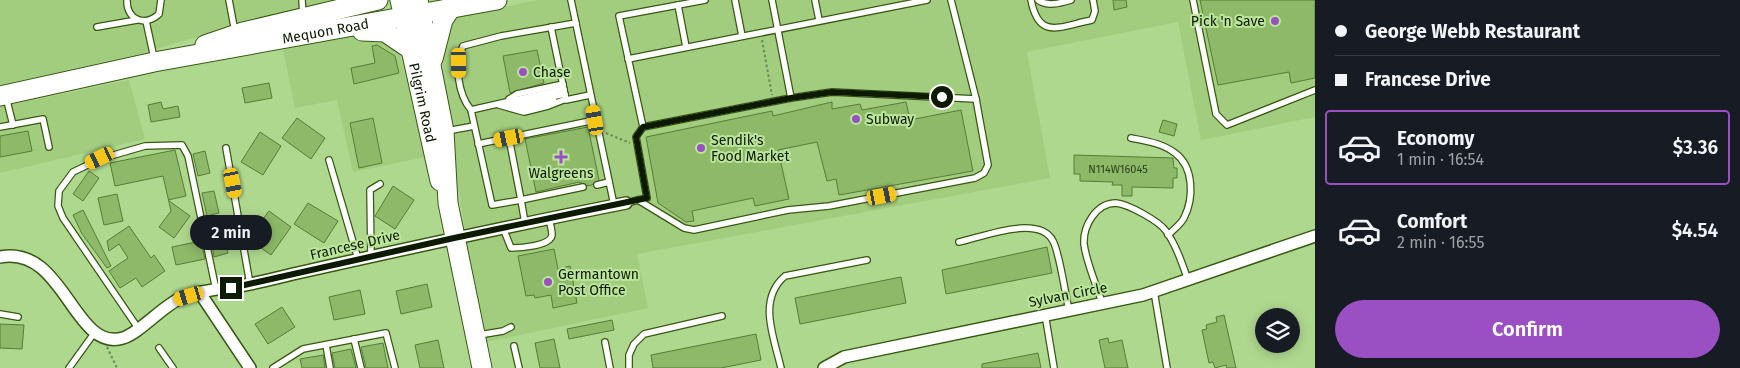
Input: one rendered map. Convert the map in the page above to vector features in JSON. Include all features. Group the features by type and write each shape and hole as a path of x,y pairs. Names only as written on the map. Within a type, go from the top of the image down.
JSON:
{"main road":[{"name":"Mequon Road","path":"3,96 154,62 304,18 339,29 410,8 451,8 497,0"},
{"name":"Mequon Road","path":"154,62 236,34 370,1"},
{"name":"Pilgrim Road","path":"410,8 410,48 430,101 444,131 448,203 482,368"},
{"name":"Pilgrim Road","path":"410,8 431,65 430,101 438,176 448,203"},
{"path":"431,65 443,20 451,8"},
{"path":"339,29 385,32 410,48"}],"street":[{"name":"Francese Drive","path":"99,335 123,338 178,300 200,293 250,284 454,238 626,203"},
{"name":"Sylvan Circle","path":"826,368 844,357 1154,291 1315,236"},
{"path":"0,257 32,260 50,273 86,326 99,335"},
{"path":"200,293 250,368"}],"lane":[{"path":"97,27 138,20 146,21 158,14 161,0"},
{"path":"230,0 236,34"},
{"path":"571,0 614,206"},
{"path":"643,127 620,16 704,0"},
{"path":"734,0 742,36"},
{"path":"772,0 791,98"},
{"path":"815,0 819,20"},
{"path":"628,59 926,0"},
{"path":"638,200 684,228 694,230 788,210 830,206 974,178 984,173 988,165 976,99 951,0"},
{"path":"1031,0 1034,16 1039,23 1048,28 1092,20 1095,11 1093,0"},
{"path":"1038,0 1042,3 1057,4 1071,0"},
{"path":"1193,0 1216,114 1227,125 1315,90"},
{"path":"127,1 129,12 138,20"},
{"path":"678,5 686,47"},
{"path":"146,21 154,62"},
{"path":"576,23 473,42 463,46 460,53 459,78 464,101 471,110 492,205 583,187"},
{"path":"501,106 524,112 548,106 558,100 564,91 552,27"},
{"path":"501,106 517,94 564,91 590,95"},
{"path":"471,110 501,106 564,91"},
{"path":"626,203 647,198 636,137 643,127 791,98 832,92 976,99"},
{"path":"3,96 13,124"},
{"path":"0,127 43,119 49,147"},
{"path":"478,144 595,120"},
{"path":"444,131 474,126"},
{"path":"509,138 525,223"},
{"path":"1130,138 1161,145 1176,153 1186,167 1191,184 1191,200 1184,219 1168,235"},
{"path":"138,328 72,232 58,206 59,191 73,172 100,158 145,146 182,145 188,156 216,290"},
{"path":"226,148 250,284"},
{"path":"329,160 358,259"},
{"path":"597,184 609,182"},
{"path":"371,256 370,190 380,184"},
{"path":"1102,303 1084,244 1086,226 1098,209 1116,203 1145,214 1165,229 1179,254 1188,280"},
{"path":"503,228 511,248 545,243 550,240 552,235 549,219"},
{"path":"959,242 1026,227 1043,230 1053,241 1069,310"},
{"path":"781,368 768,306 771,294 778,282 785,276 867,260"},
{"path":"1154,291 1167,368"},
{"path":"0,314 18,317"},
{"path":"1045,314 1054,368"},
{"path":"629,368 629,355 634,344 644,334 722,316"},
{"path":"475,336 503,331 511,327"},
{"path":"274,368 303,349 386,333 394,368"},
{"path":"69,368 99,335"},
{"path":"354,339 361,368"},
{"path":"605,342 610,368"},
{"path":"326,345 330,368"},
{"path":"514,346 520,368"},
{"path":"159,348 173,368"}],"path":[{"path":"762,38 773,99"},
{"path":"603,132 632,142"},
{"path":"99,335 117,368"}],"shaded area":[{"path":"0,0 339,0 252,21 139,54 0,85"},
{"path":"537,0 1315,0 1315,117 1201,140 1178,22 1027,52 1050,178 637,254 648,308 486,342 471,271 447,114 443,78 444,31 452,18"},
{"path":"355,36 384,37 397,47 417,108 426,157 353,172 337,100 295,108 282,45"},
{"path":"129,80 145,139 0,173 0,107"}],"building":[{"path":"1113,0 1126,0 1127,7 1114,10"},
{"path":"1200,0 1315,0 1315,78 1291,83 1289,72 1218,85"},
{"path":"377,45 395,56 399,73 354,84 351,68 375,63 372,46"},
{"name":"Chase","path":"537,50 544,83 510,93 503,56"},
{"path":"269,83 272,98 245,103 242,88"},
{"path":"161,102 163,109 178,106 180,117 151,122 148,105"},
{"path":"832,102 832,109 860,104 862,110 906,102 910,120 961,110 973,171 839,195 836,179 827,181 817,142 778,150 789,199 755,206 753,198 692,211 694,221 686,222 658,203 646,137 772,111 773,116"},
{"path":"297,118 325,138 311,159 282,138"},
{"path":"373,118 382,163 359,168 350,123"},
{"path":"1163,120 1177,124 1174,136 1159,132"},
{"name":"Walgreens","path":"588,127 599,180 587,186 579,182 536,192 525,139"},
{"path":"28,131 32,151 0,157 0,136"},
{"path":"260,132 281,146 263,175 241,162"},
{"path":"175,150 186,196 168,200 163,176 115,186 110,163"},
{"path":"205,151 210,173 198,176 193,154"},
{"path":"1074,155 1173,158 1174,168 1177,168 1177,178 1173,178 1173,188 1132,187 1132,196 1122,196 1122,185 1112,185 1113,182 1080,181 1080,174 1074,174"},
{"path":"89,171 99,178 83,201 73,194"},
{"path":"393,186 414,200 395,229 375,216"},
{"path":"214,191 219,213 207,216 202,193"},
{"path":"117,194 123,221 104,225 98,198"},
{"path":"169,200 190,216 174,238 159,227 171,211"},
{"path":"308,203 338,221 324,243 294,224"},
{"path":"83,210 111,266 107,268 82,234 73,215"},
{"path":"269,211 291,227 271,255 248,239"},
{"path":"129,226 151,258 154,255 165,271 142,287 136,278 120,288 109,271 128,258 119,244 109,251 107,241"},
{"path":"223,231 228,253 214,257 211,234"},
{"path":"201,241 205,259 176,265 172,247"},
{"path":"1047,247 1052,273 946,294 942,270"},
{"name":"Germantown Post Office","path":"554,249 558,269 570,266 577,303 553,308 551,295 535,298 534,295 526,296 518,256"},
{"path":"901,277 906,303 800,324 795,298"},
{"path":"427,284 432,307 401,314 396,291"},
{"path":"360,290 365,314 334,320 329,297"},
{"path":"282,307 295,327 268,344 255,324"},
{"path":"1224,315 1236,368 1227,368 1226,365 1215,368 1213,362 1209,363 1202,330 1207,329 1206,325 1217,322 1216,317"},
{"path":"612,320 614,330 569,339 567,329"},
{"path":"0,324 24,325 22,349 0,348"},
{"path":"756,334 761,360 721,368 653,368 651,355"},
{"path":"1108,338 1109,343 1122,340 1128,368 1105,368 1099,340"},
{"path":"554,339 560,368 540,368 535,343"},
{"path":"438,340 444,368 420,368 415,345"},
{"path":"383,343 388,368 366,368 361,347"},
{"path":"351,349 356,368 335,368 332,353"},
{"path":"1038,353 1041,368 982,368 982,364"},
{"path":"323,355 325,368 302,368 300,359"}],"place":[{"name":"Pick 'n Save","path":"1275,21"},
{"name":"Chase","path":"523,72"},
{"name":"Subway","path":"856,119"},
{"name":"Sendik's Food Market","path":"701,148"},
{"name":"Walgreens","path":"561,157"},
{"name":"Germantown Post Office","path":"548,282"}],"route":[{"path":"231,288 454,238 647,198 636,137 643,127 791,98 832,92 942,97"}]}
